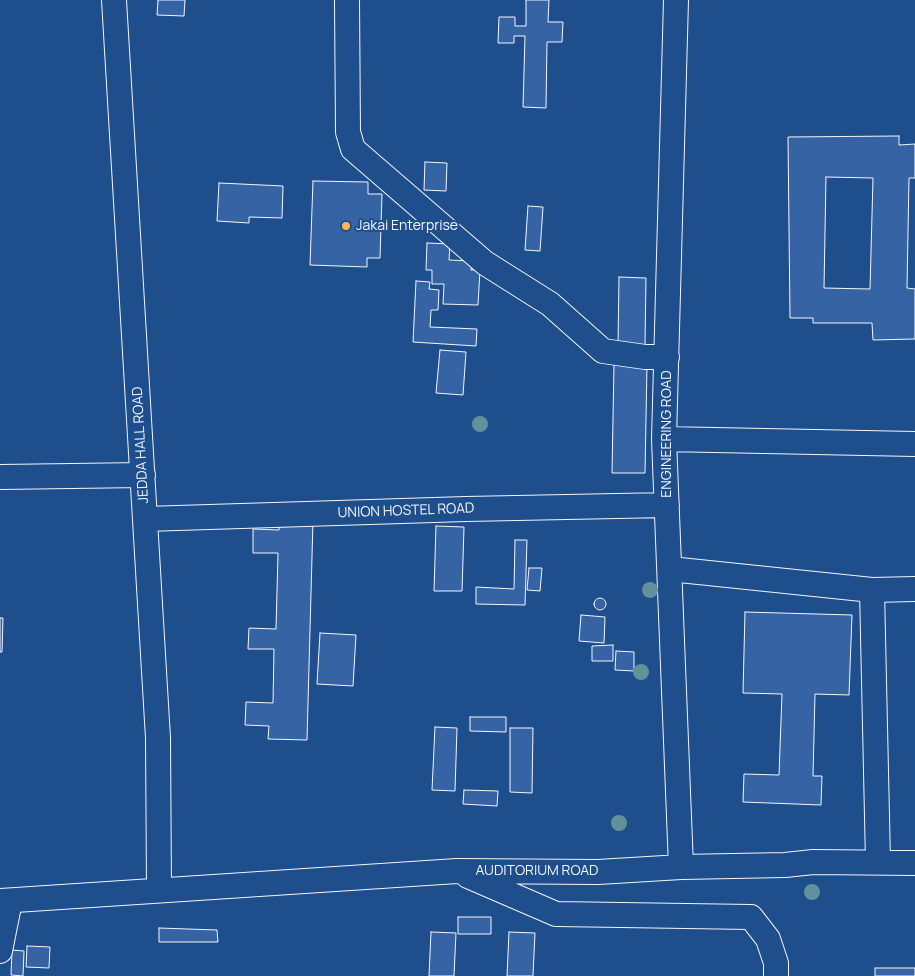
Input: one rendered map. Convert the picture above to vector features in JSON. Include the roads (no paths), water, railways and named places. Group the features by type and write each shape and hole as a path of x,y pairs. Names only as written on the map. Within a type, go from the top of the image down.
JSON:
{"street":[{"name":"JEDDA HALL ROAD","path":"114,0 158,738 159,890"},
{"path":"347,0 348,132 353,149 485,263 550,304 603,351 645,357 667,357"},
{"name":"ENGINEERING ROAD","path":"676,0 664,439 681,867"},
{"path":"664,439 915,444"},
{"path":"0,477 143,475"},
{"name":"UNION HOSTEL ROAD","path":"145,519 667,505"},
{"path":"670,569 872,590 915,589"},
{"path":"872,590 878,862"},
{"name":"AUDITORIUM ROAD","path":"5,901 457,871 598,872 813,862 915,863"},
{"path":"457,871 556,914 751,917 768,939 776,962 776,976"},
{"path":"0,951 5,901"}],"place":[{"name":"Jakai Enterprise","path":"346,226"}]}
